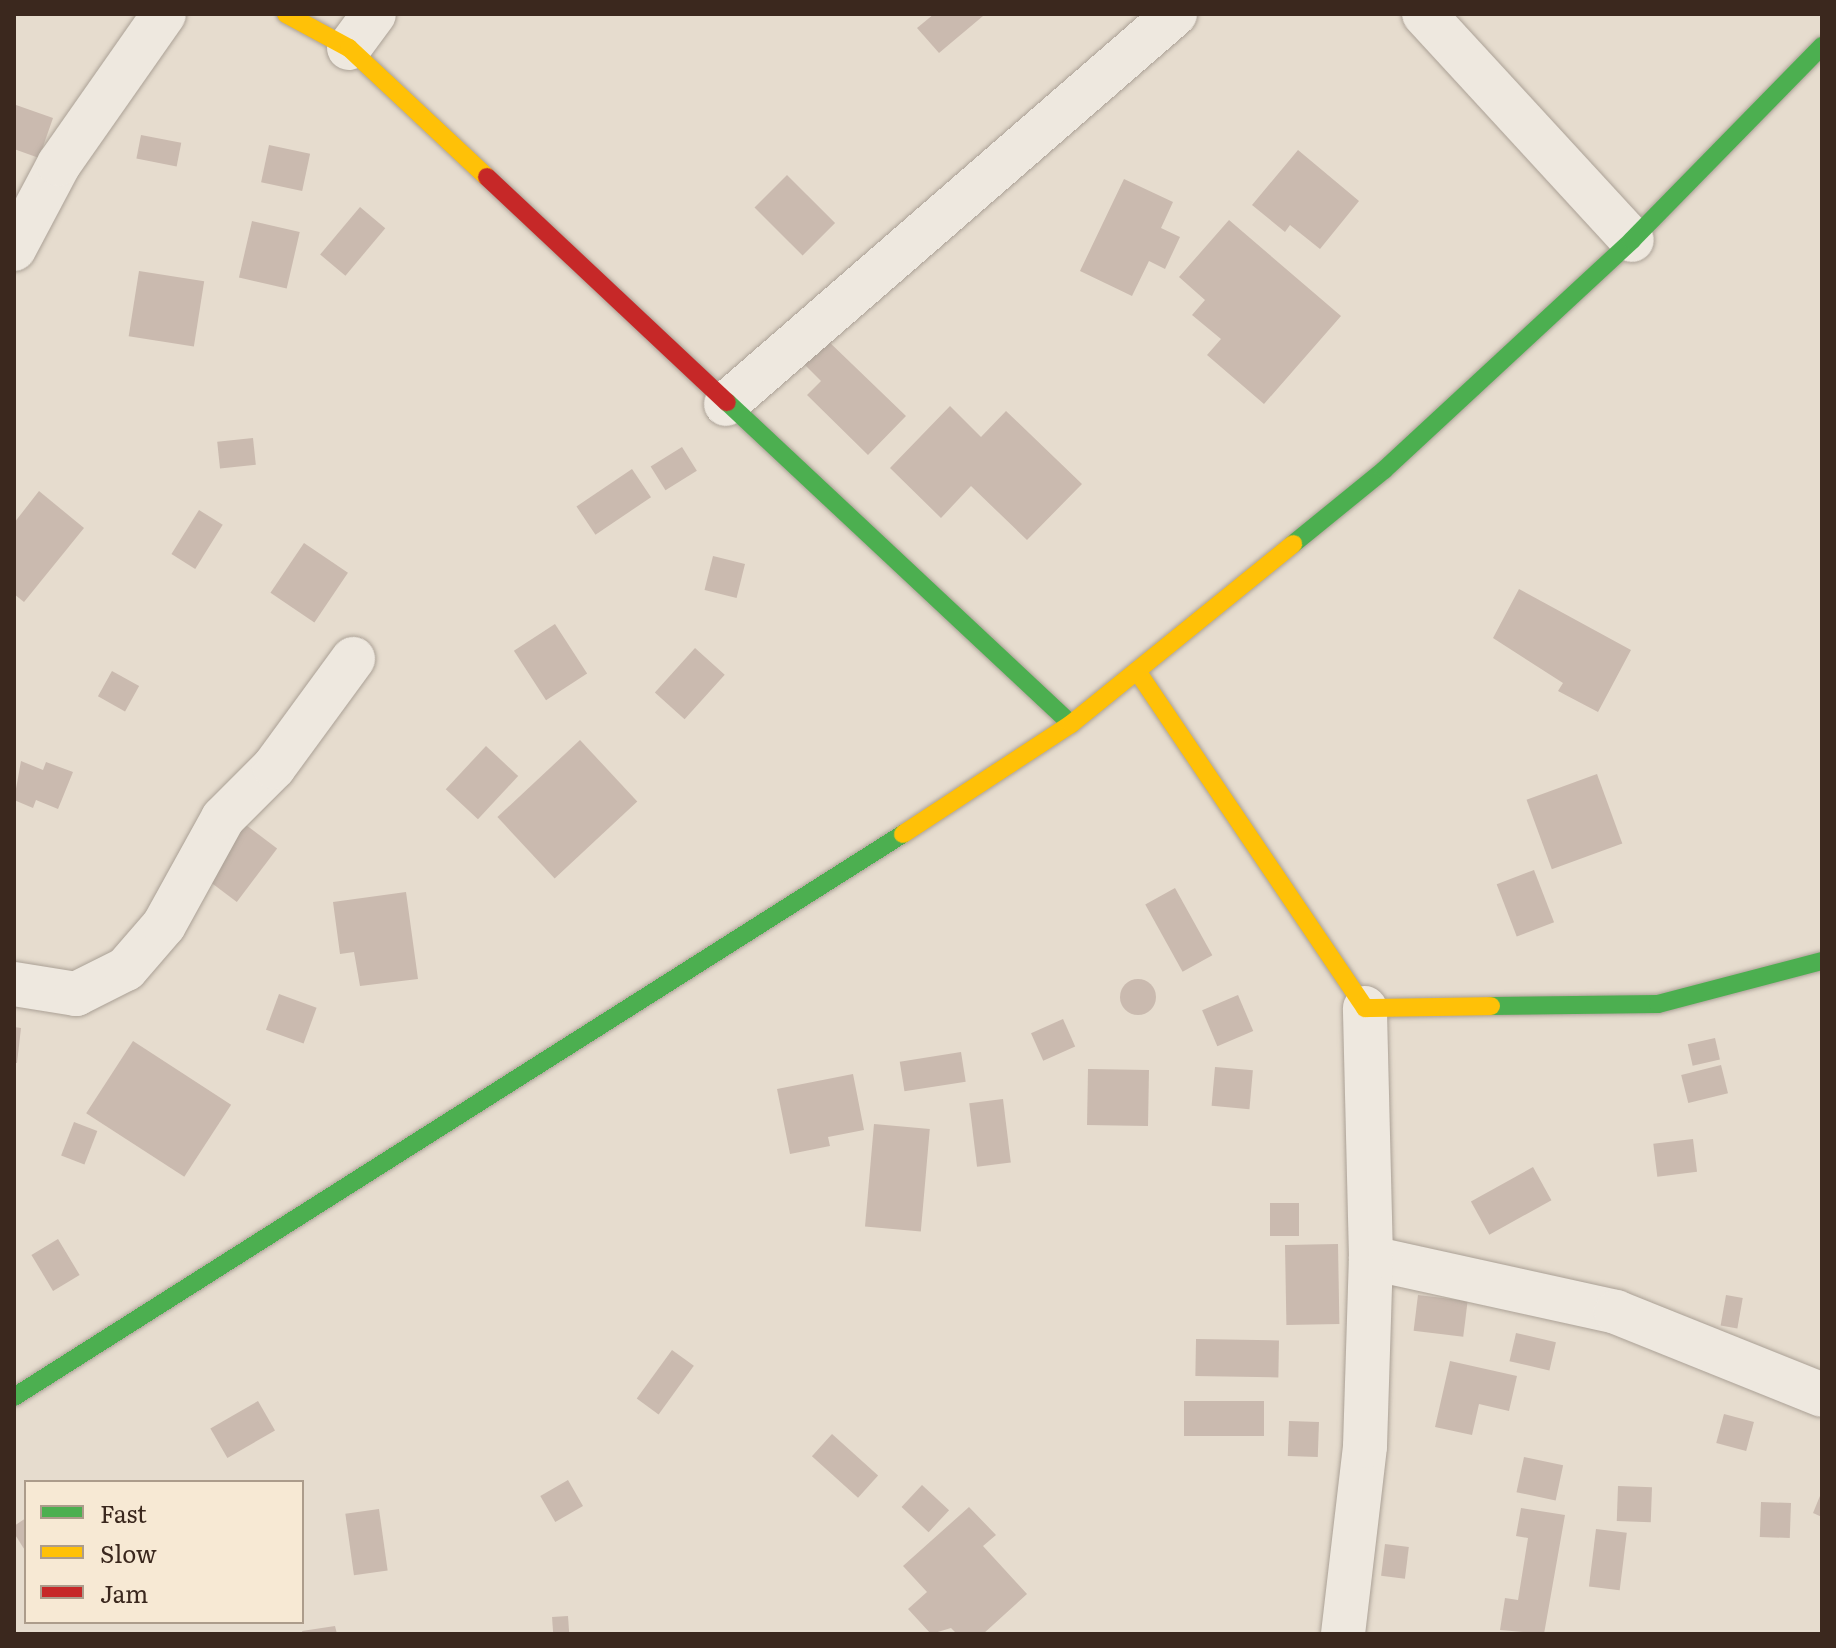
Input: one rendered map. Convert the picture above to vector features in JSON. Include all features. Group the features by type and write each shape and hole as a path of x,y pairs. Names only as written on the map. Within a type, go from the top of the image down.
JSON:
{"street":[{"path":"14,249 59,164 164,14"},
{"path":"286,14 349,48 1071,724"},
{"path":"349,48 374,14"},
{"path":"726,404 1175,14"},
{"path":"1424,14 1632,240"},
{"path":"14,1397 738,943 1071,724 1384,470 1632,240 1822,46"},
{"path":"14,984 76,994 126,969 164,925 223,818 274,767 353,659"},
{"path":"1137,671 1365,1008 1371,1258 1365,1446 1343,1634"},
{"path":"1365,1008 1658,1004 1822,961"},
{"path":"1371,1258 1616,1312 1822,1395"}],"building":[{"path":"934,14 983,16 939,53 917,28"},
{"path":"16,105 53,118 39,158 14,149"},
{"path":"141,135 181,143 177,166 136,159"},
{"path":"269,145 310,154 302,191 261,182"},
{"path":"1298,150 1359,201 1320,249 1290,225 1285,232 1252,205"},
{"path":"787,175 835,223 803,256 754,208"},
{"path":"1124,179 1173,202 1161,228 1180,237 1165,269 1149,261 1132,296 1080,271"},
{"path":"360,207 385,228 345,276 320,254"},
{"path":"1229,220 1341,316 1264,404 1207,355 1221,339 1192,315 1205,300 1179,277"},
{"path":"252,221 300,232 287,289 239,278"},
{"path":"139,271 204,281 194,347 129,336"},
{"path":"825,338 906,416 868,455 807,395 821,381 801,361"},
{"path":"950,406 981,437 1006,411 1082,484 1027,540 971,486 941,518 890,468"},
{"path":"253,438 256,465 220,469 217,442"},
{"path":"682,447 697,471 665,490 651,467"},
{"path":"632,469 651,497 595,535 576,506"},
{"path":"39,491 84,528 24,602 14,594 14,523"},
{"path":"199,510 223,525 195,569 171,554"},
{"path":"304,543 348,573 314,622 270,593"},
{"path":"713,556 745,564 737,598 705,590"},
{"path":"1519,589 1631,650 1598,712 1558,691 1563,683 1493,638"},
{"path":"555,624 587,673 546,700 514,651"},
{"path":"695,648 725,675 685,719 655,693"},
{"path":"112,671 139,686 125,711 98,696"},
{"path":"580,740 637,801 555,878 497,817"},
{"path":"486,746 518,776 478,819 446,789"},
{"path":"21,761 43,770 46,762 73,772 58,809 36,800 33,808 14,800"},
{"path":"1597,774 1622,844 1552,869 1527,800"},
{"path":"242,822 277,848 237,902 202,876"},
{"path":"1534,870 1554,922 1517,937 1497,884"},
{"path":"1175,888 1212,955 1183,972 1145,904"},
{"path":"406,892 418,979 360,986 354,952 340,954 333,902"},
{"path":"1138,979 1151,984 1156,997 1151,1010 1138,1015 1125,1010 1120,997 1125,984"},
{"path":"279,994 317,1008 304,1043 266,1030"},
{"path":"1238,995 1253,1031 1217,1046 1202,1010"},
{"path":"1063,1019 1075,1046 1043,1061 1031,1033"},
{"path":"14,1027 21,1028 17,1063 14,1063"},
{"path":"1715,1038 1720,1059 1693,1066 1688,1044"},
{"path":"133,1041 231,1105 184,1177 86,1113"},
{"path":"961,1052 966,1082 904,1091 900,1062"},
{"path":"1721,1065 1728,1093 1688,1103 1681,1075"},
{"path":"1215,1067 1253,1070 1249,1109 1212,1106"},
{"path":"1088,1069 1149,1070 1148,1126 1087,1125"},
{"path":"853,1074 864,1130 828,1137 830,1146 790,1154 777,1089"},
{"path":"1003,1099 1011,1163 977,1167 969,1103"},
{"path":"74,1122 97,1131 84,1165 61,1156"},
{"path":"874,1124 930,1129 921,1231 865,1227"},
{"path":"1693,1139 1697,1172 1657,1177 1653,1144"},
{"path":"1533,1167 1551,1200 1489,1235 1471,1201"},
{"path":"1270,1203 1299,1203 1299,1236 1270,1236"},
{"path":"58,1239 80,1275 53,1291 31,1255"},
{"path":"1338,1244 1339,1324 1286,1325 1285,1245"},
{"path":"1418,1295 1468,1301 1463,1337 1414,1331"},
{"path":"1726,1295 1743,1298 1737,1328 1721,1326"},
{"path":"1516,1333 1556,1342 1549,1370 1509,1361"},
{"path":"1196,1339 1279,1340 1278,1377 1195,1376"},
{"path":"672,1350 694,1366 659,1414 637,1399"},
{"path":"1450,1361 1517,1376 1509,1411 1479,1404 1472,1435 1435,1427"},
{"path":"258,1401 275,1430 227,1458 210,1428"},
{"path":"1184,1401 1264,1401 1264,1436 1184,1436"},
{"path":"1724,1414 1754,1422 1746,1451 1716,1443"},
{"path":"1289,1421 1319,1422 1318,1457 1288,1456"},
{"path":"832,1434 878,1475 858,1498 812,1456"},
{"path":"1524,1457 1563,1465 1556,1501 1517,1492"},
{"path":"568,1480 583,1506 555,1522 540,1496"},
{"path":"922,1485 949,1510 929,1532 902,1507"},
{"path":"1618,1486 1652,1487 1651,1522 1617,1521"},
{"path":"1822,1491 1822,1517 1813,1513"},
{"path":"1761,1502 1791,1503 1790,1538 1760,1537"},
{"path":"969,1507 996,1535 983,1546 1027,1594 983,1634 957,1634 951,1628 931,1634 908,1609 927,1592 903,1566"},
{"path":"1521,1508 1565,1515 1544,1634 1500,1630 1505,1598 1518,1600 1528,1538 1516,1536"},
{"path":"379,1509 388,1570 354,1575 345,1514"},
{"path":"24,1519 24,1549 14,1533 14,1526"},
{"path":"1596,1529 1627,1533 1620,1590 1589,1587"},
{"path":"1385,1544 1409,1547 1405,1579 1381,1576"},
{"path":"568,1616 569,1632 553,1633 552,1617"},
{"path":"335,1626 337,1634 303,1634 302,1631"}],"traffic: fast":[{"path":"1293,544 1384,470 1632,240 1822,46"},
{"path":"727,402 1071,724"},
{"path":"14,1397 903,834"},
{"path":"1491,1006 1658,1004 1822,961"}],"traffic: slow":[{"path":"286,14 349,48 487,177"},
{"path":"903,834 1071,724 1293,544"},
{"path":"1137,671 1365,1008 1491,1006"}],"traffic: jam":[{"path":"487,177 727,402"}]}
